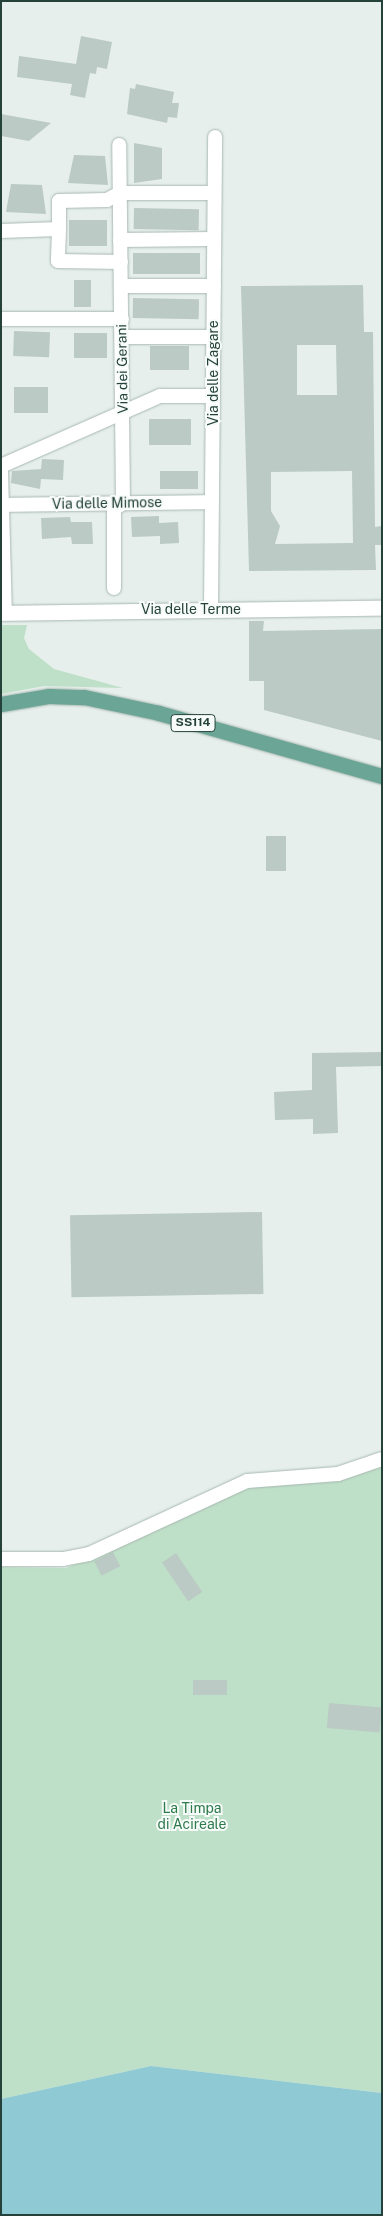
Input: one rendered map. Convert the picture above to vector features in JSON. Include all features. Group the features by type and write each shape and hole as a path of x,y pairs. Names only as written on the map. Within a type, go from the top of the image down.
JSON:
{"main road":[{"name":"SS114","path":"1,704 49,696 84,697 159,713 382,776"}],"street":[{"name":"Via delle Zagare","path":"212,609 215,137"},
{"name":"Via dei Gerani","path":"114,588 114,509 123,503 119,146"},
{"path":"120,262 58,261 59,201 106,200 120,193 214,193"},
{"path":"1,231 59,229"},
{"path":"120,240 214,239"},
{"path":"121,286 214,286"},
{"path":"1,320 122,319"},
{"path":"122,337 214,337"},
{"path":"1,466 160,396 213,396"},
{"path":"1,472 3,612"},
{"name":"Via delle Mimose","path":"2,504 212,502"},
{"name":"Via delle Terme","path":"3,612 382,608"},
{"path":"1,1559 63,1560 89,1554 247,1481 338,1474 382,1458"}],"green space":[{"path":"1,625 27,625 24,638 29,649 54,669 123,688 44,686 1,694"},
{"name":"La Timpa di Acireale","path":"382,1463 382,2093 151,2066 1,2099 1,1567 66,1568 249,1487"}],"water":[{"path":"151,2066 382,2093 382,2215 1,2215 1,2099"}],"building":[{"path":"81,36 112,42 107,69 97,67 96,74 90,73 85,98 70,95 72,84 17,77 19,56 76,64"},
{"path":"136,84 174,92 172,103 179,103 177,118 168,117 167,123 127,114 130,88 135,89"},
{"path":"1,114 51,123 29,141 1,136"},
{"path":"134,143 162,148 162,179 134,183"},
{"path":"74,155 105,156 108,185 68,183"},
{"path":"11,184 42,185 46,214 6,212"},
{"path":"134,208 199,209 199,230 134,229"},
{"path":"69,220 107,220 107,246 69,246"},
{"path":"133,253 200,253 200,274 133,274"},
{"path":"74,280 91,280 91,307 74,307"},
{"path":"363,285 364,332 373,332 375,527 382,526 382,545 375,545 376,570 249,571 241,286","holes":["297,345 336,345 337,395 297,395","352,471 353,543 275,544 280,526 271,511 271,472"]},
{"path":"133,298 199,299 199,319 133,318"},
{"path":"14,331 50,332 49,357 13,356"},
{"path":"74,333 107,333 107,358 74,358"},
{"path":"150,346 189,346 189,370 150,370"},
{"path":"14,387 48,387 48,413 14,413"},
{"path":"149,419 191,419 191,445 149,445"},
{"path":"42,459 64,460 63,480 41,479 40,489 11,483 12,471 41,469"},
{"path":"160,471 198,471 198,489 160,489"},
{"path":"159,516 159,523 178,522 179,543 160,544 160,536 132,537 131,517"},
{"path":"70,517 71,522 92,522 93,544 72,544 71,537 42,539 41,518"},
{"path":"249,621 264,621 263,631 382,629 382,741 264,710 264,681 249,681"},
{"path":"266,836 286,836 286,871 266,871"},
{"path":"382,1052 382,1066 336,1067 338,1133 313,1134 313,1119 275,1120 274,1092 312,1090 312,1053"},
{"path":"262,1212 263,1294 71,1297 70,1215"},
{"path":"113,1552 120,1566 102,1576 94,1562"},
{"path":"176,1553 202,1592 188,1601 162,1563"},
{"path":"193,1680 227,1680 227,1695 193,1695"},
{"path":"329,1703 382,1708 380,1733 327,1728"}]}
